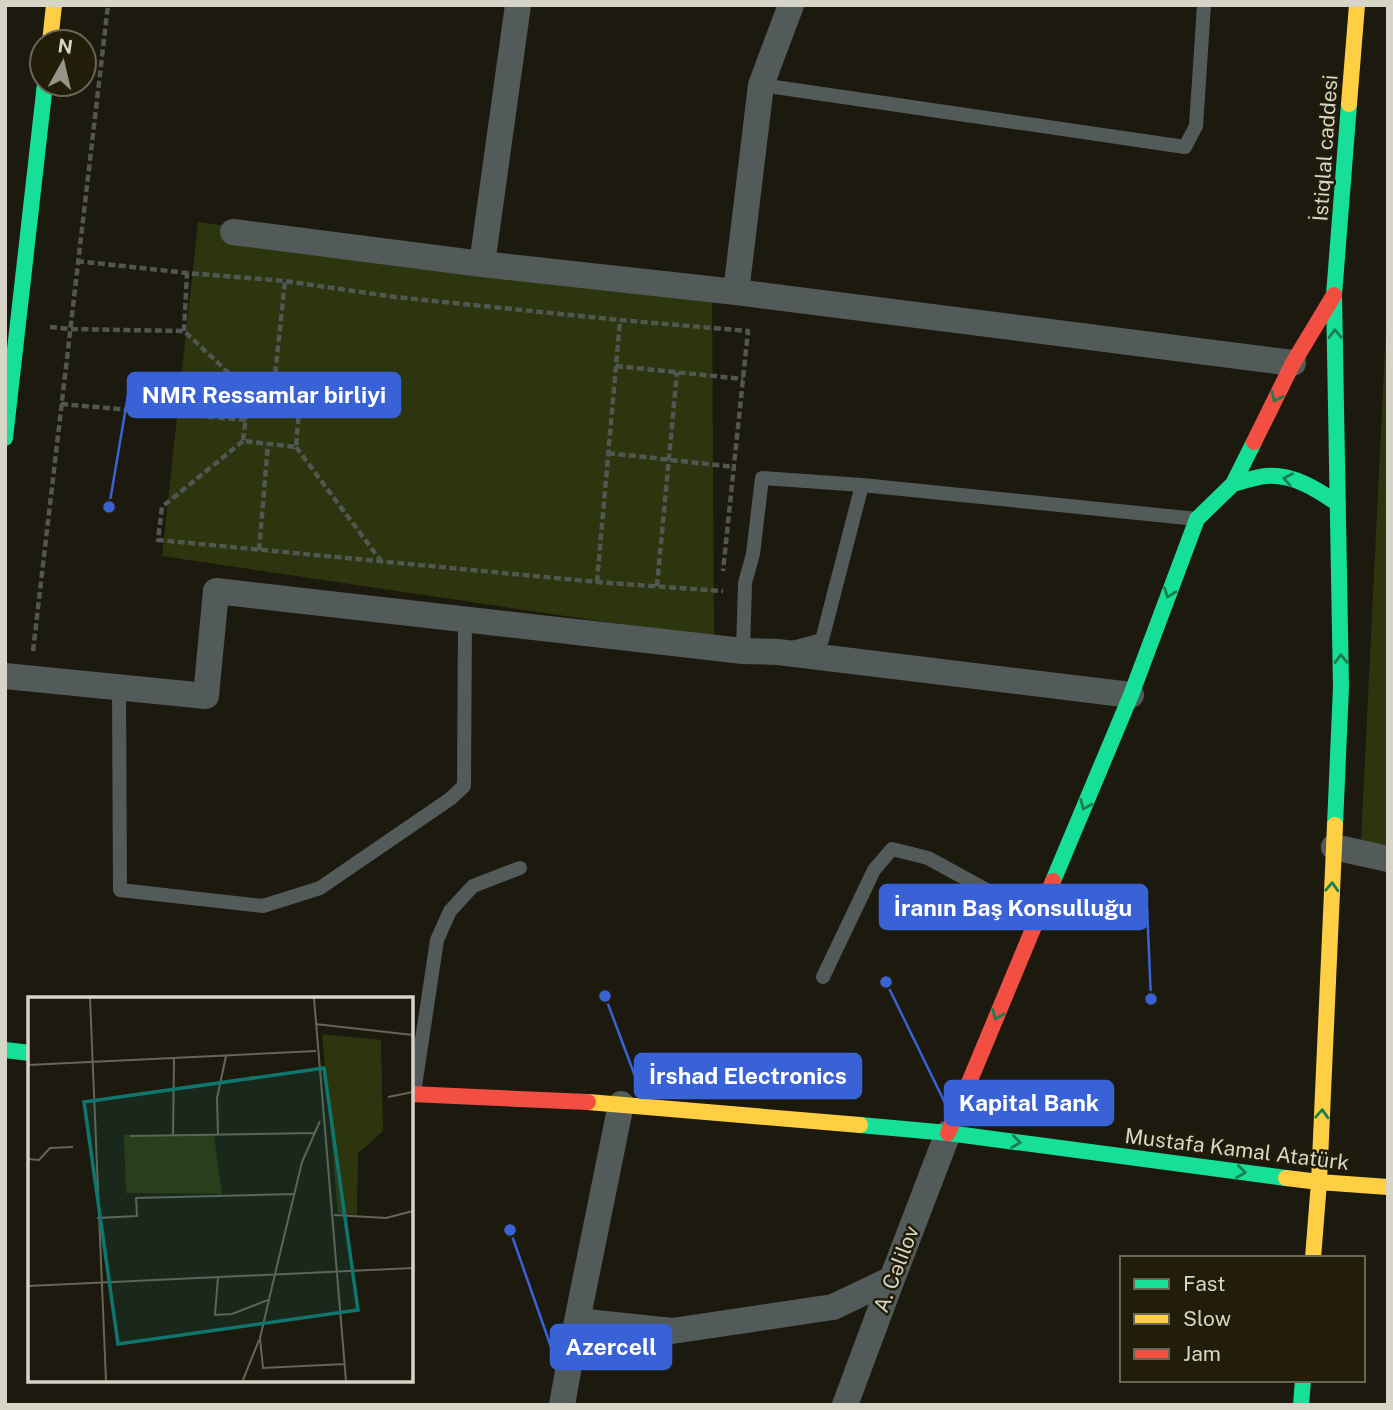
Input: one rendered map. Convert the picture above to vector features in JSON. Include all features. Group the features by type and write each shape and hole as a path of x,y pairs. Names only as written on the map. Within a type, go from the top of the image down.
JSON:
{"main road":[{"path":"52,28 54,5"},
{"name":"İstiqlal caddesi","path":"1313,1256 1319,1182 1341,687 1334,295 1357,5"},
{"path":"5,438 43,98"},
{"path":"948,1133 1131,695 1197,519 1233,484 1293,363 1334,295"},
{"path":"1233,484 1265,476 1291,478 1313,487 1338,504"},
{"path":"5,1050 28,1053"},
{"name":"Mustafa Kamal Atatürk","path":"413,1094 621,1104 948,1133 1319,1182 1388,1186"},
{"path":"1301,1405 1303,1382"}],"street":[{"path":"482,264 517,5"},
{"path":"736,292 761,85 791,5"},
{"path":"233,232 482,264 736,292 1293,363"},
{"path":"17,677 206,696 216,591 743,651 778,652 1131,695"},
{"path":"1334,847 1388,859"},
{"path":"562,1405 621,1104"},
{"name":"A. Cəlilov","path":"845,1405 948,1133"},
{"path":"577,1321 672,1331 833,1307 892,1279"}],"lane":[{"path":"761,85 1185,147 1196,127 1204,5"},
{"path":"743,651 745,583 752,554 762,478 862,485 1197,519"},
{"path":"778,652 822,639 862,485"},
{"path":"119,687 120,890 263,906 320,888 450,799 464,786 465,618"},
{"path":"823,977 874,870 892,849 928,858 1037,918"},
{"path":"413,1094 437,940 450,911 473,886 520,868"}],"path":[{"path":"17,677 61,404 108,5"},
{"path":"77,261 285,281 395,297 748,331 723,577"},
{"path":"184,331 187,273"},
{"path":"273,394 285,281"},
{"path":"597,582 620,320"},
{"path":"18,323 69,329 184,331 249,392 300,398 296,447 381,561"},
{"path":"616,366 743,379"},
{"path":"657,586 677,372"},
{"path":"249,392 243,441 162,507 158,540 597,582 721,591 745,583"},
{"path":"61,404 246,420"},
{"path":"243,441 296,447"},
{"path":"259,550 268,444"},
{"path":"608,453 735,467"}],"green space":[{"path":"198,222 712,291 714,638 162,556"},
{"path":"1388,287 1388,847 1361,841"}],"traffic: fast":[{"path":"5,438 43,98"},
{"path":"1335,825 1341,687 1334,295 1349,104"},
{"path":"1053,881 1131,695 1197,519 1233,484 1254,442"},
{"path":"1233,484 1262,477 1286,477 1313,488 1338,504"},
{"path":"5,1050 28,1053"},
{"path":"860,1125 948,1133 1286,1178"},
{"path":"1301,1405 1303,1382"}],"traffic: slow":[{"path":"52,28 54,5"},
{"path":"1349,104 1357,5"},
{"path":"1313,1256 1335,825"},
{"path":"588,1102 860,1125"},
{"path":"1286,1178 1388,1187"}],"traffic: jam":[{"path":"1254,442 1293,363 1334,295"},
{"path":"948,1133 1053,881"},
{"path":"413,1094 588,1102"}],"place":[{"name":"NMR Ressamlar birliyi","path":"109,507"},
{"name":"Kapital Bank","path":"886,982"},
{"name":"İrshad Electronics","path":"605,996"},
{"name":"İranın Baş Konsulluğu","path":"1151,999"},
{"name":"Azercell","path":"510,1230"}]}
